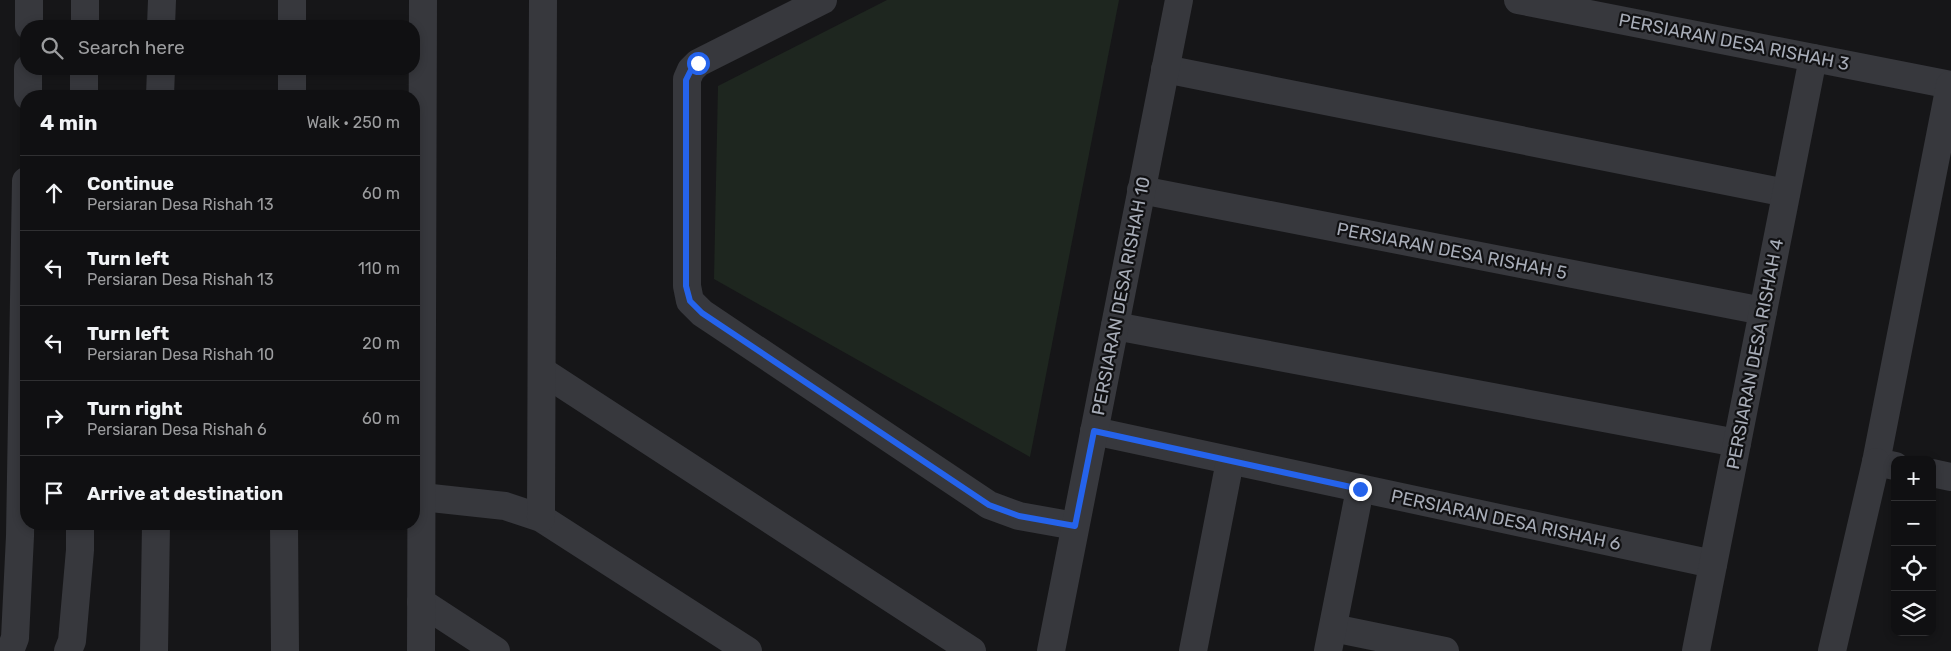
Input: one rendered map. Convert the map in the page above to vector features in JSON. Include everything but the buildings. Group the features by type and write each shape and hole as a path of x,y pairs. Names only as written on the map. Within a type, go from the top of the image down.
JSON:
{"street":[{"path":"29,20 30,0"},
{"path":"85,0 85,20"},
{"path":"161,20 162,0"},
{"path":"292,0 292,20"},
{"path":"420,90 423,0"},
{"path":"823,0 698,63 691,70 686,80 686,286 690,301 702,313 989,505 1019,516 1075,526"},
{"name":"PERSIARAN DESA RISHAH 10","path":"1051,651 1179,0"},
{"name":"PERSIARAN DESA RISHAH 3","path":"1518,0 1584,6 1813,58 1950,85"},
{"path":"541,518 549,3"},
{"name":"PERSIARAN DESA RISHAH 4","path":"1696,651 1813,58"},
{"path":"1165,69 1786,193"},
{"path":"28,75 28,90"},
{"path":"84,75 84,90"},
{"path":"160,90 161,75"},
{"path":"292,75 292,90"},
{"path":"1832,651 1885,464 1950,85"},
{"name":"PERSIARAN DESA RISHAH 5","path":"1141,190 1763,312"},
{"path":"420,324 421,651"},
{"path":"1115,326 1737,443"},
{"path":"10,651 15,638 20,536 16,425 20,327"},
{"path":"542,371 972,651"},
{"name":"PERSIARAN DESA RISHAH 6","path":"1094,431 1713,564"},
{"path":"1192,651 1230,461"},
{"path":"1936,474 1951,477"},
{"path":"1360,489 1330,640 1445,651"},
{"path":"422,497 505,506 541,518 748,651"},
{"path":"68,651 72,642 80,530"},
{"path":"154,651 156,530"},
{"path":"284,530 285,651"},
{"path":"421,602 496,651"}],"shaded area":[{"path":"887,0 1119,0 1030,457 714,279 718,86"}],"route":[{"path":"698,63 691,70 686,80 686,286 690,301 702,313 989,505 1019,516 1075,526 1094,431 1360,489"}]}
